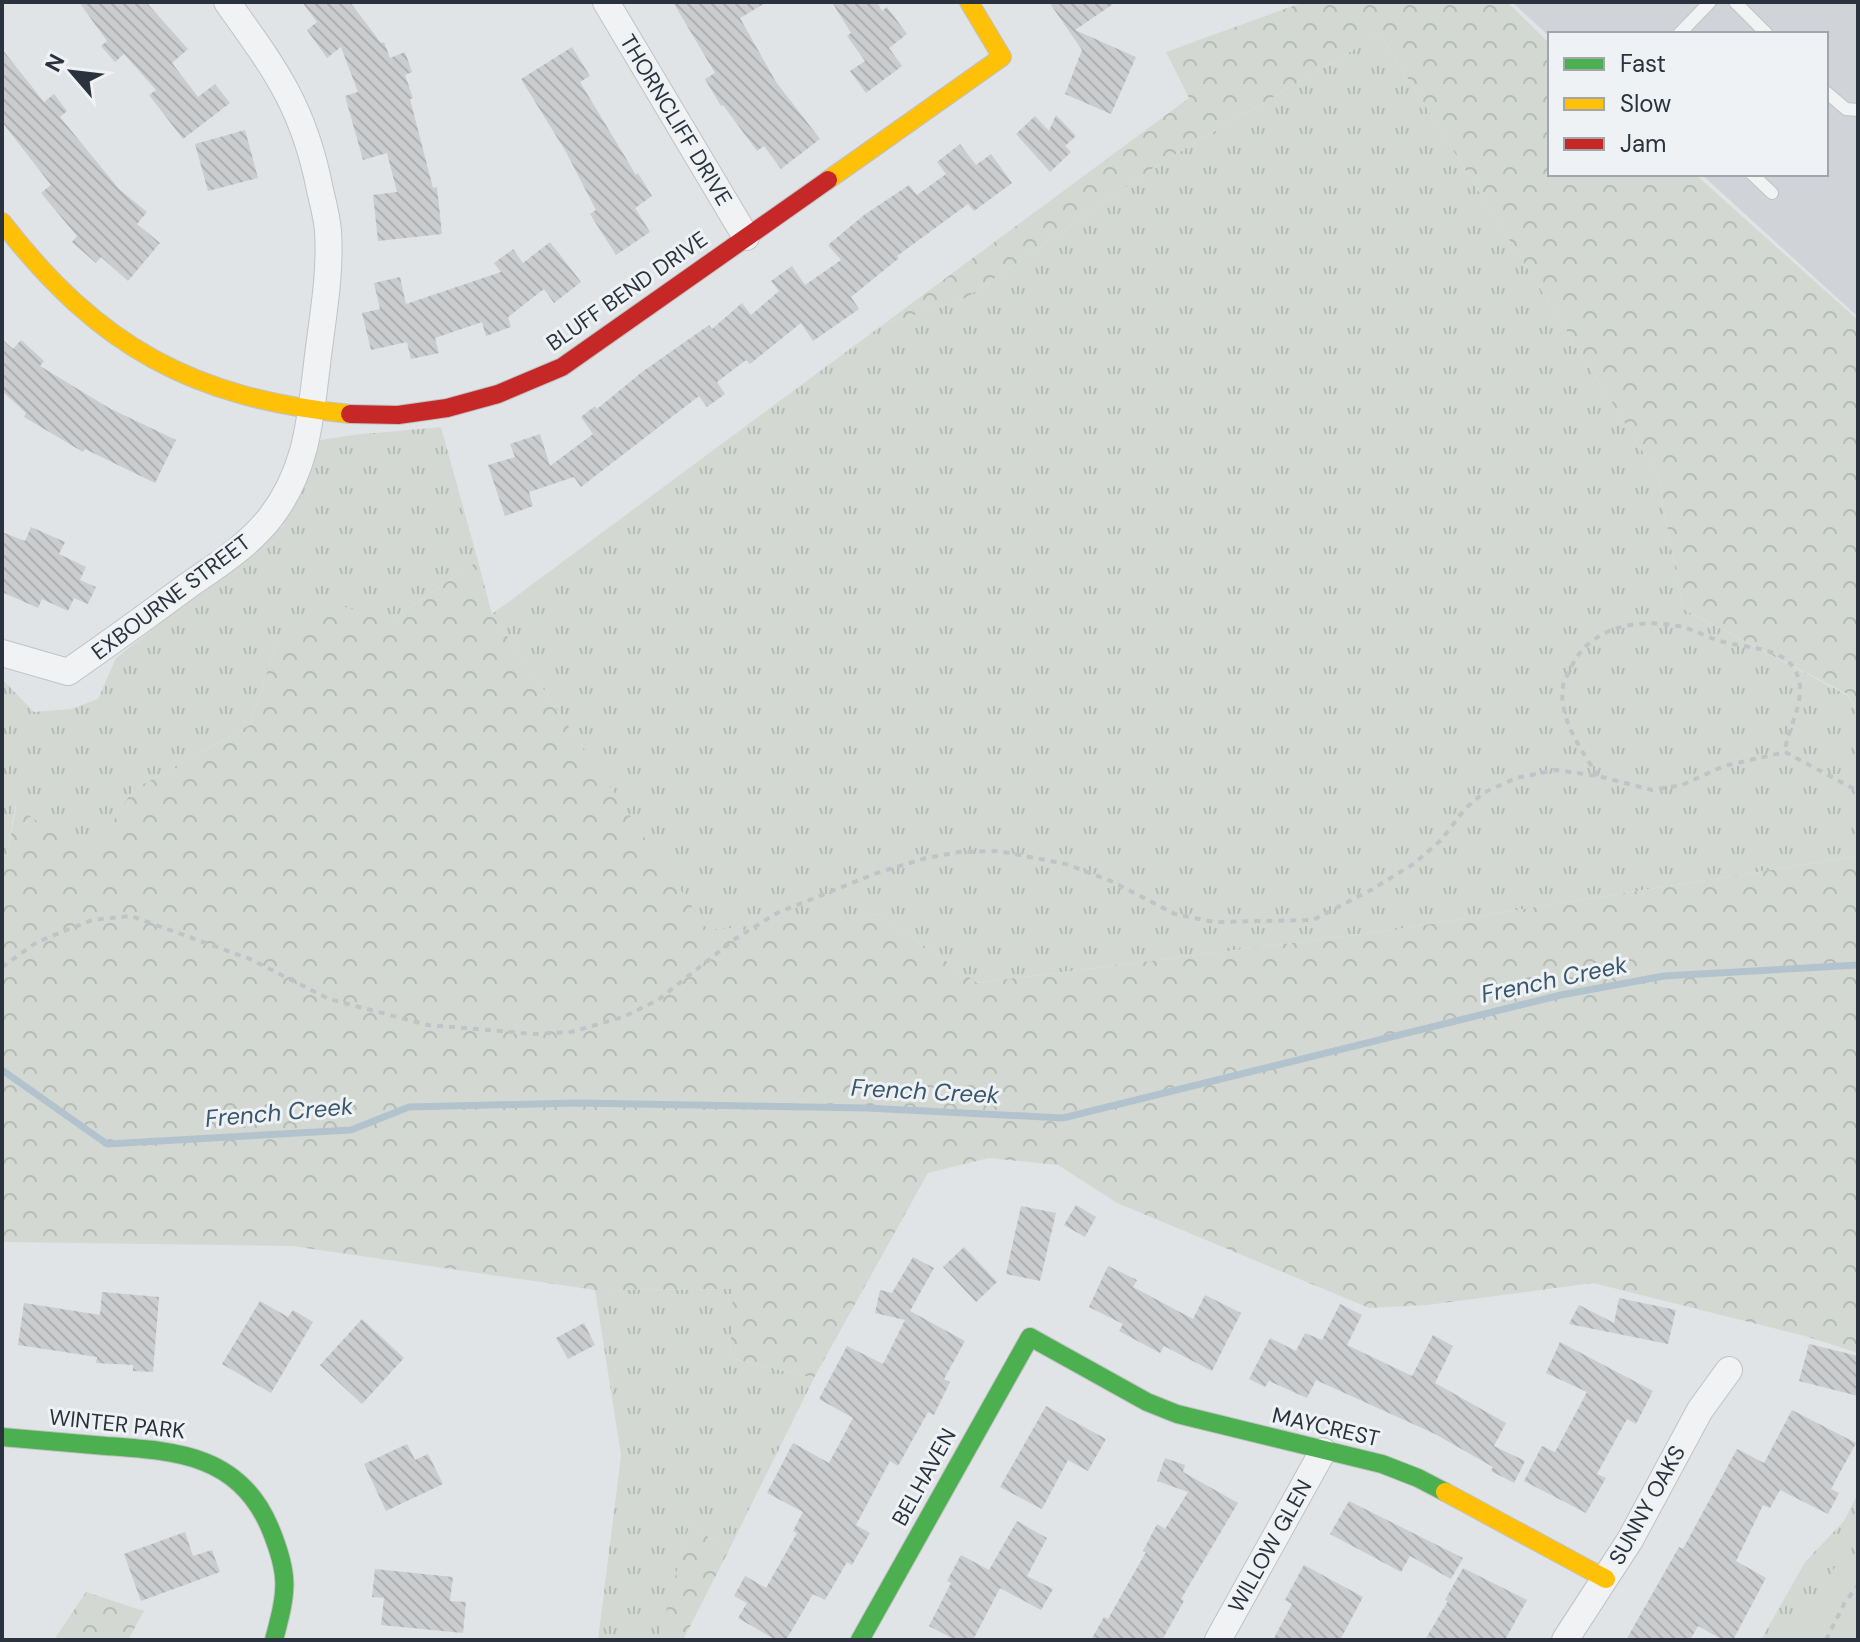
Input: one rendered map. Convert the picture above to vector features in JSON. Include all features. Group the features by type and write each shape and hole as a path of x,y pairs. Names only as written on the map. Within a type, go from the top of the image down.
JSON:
{"street":[{"path":"227,2 277,71 305,128 314,158 328,229 328,268 312,410"},
{"name":"THORNCLIFF DRIVE","path":"606,2 746,237"},
{"name":"BLUFF BEND DRIVE","path":"2,222 32,264 96,324 166,367 212,387 266,402 343,414 398,415 469,404 509,391 562,367 1002,57 969,2"},
{"name":"EXBOURNE STREET","path":"2,653 68,672 239,550 269,519 292,482 307,441 312,410"},
{"name":"MAYCREST","path":"1030,1337 1147,1402 1177,1414 1382,1464 1418,1478 1606,1579"},
{"name":"BELHAVEN","path":"860,1640 1030,1337"},
{"name":"SUNNY OAKS","path":"1565,1640 1630,1540 1692,1422 1729,1370"},
{"name":"WINTER PARK","path":"2,1437 191,1455 225,1469 258,1503 271,1529 285,1572 285,1598 274,1640"},
{"name":"WILLOW GLEN","path":"1218,1640 1323,1451"}],"lane":[{"path":"1681,32 1710,2"},
{"path":"1735,2 1765,32"},
{"path":"1828,94 1846,109 1858,110"},
{"path":"1754,176 1772,193"}],"path":[{"path":"1598,776 1572,732 1562,687 1574,659 1588,642 1603,632 1625,626 1680,626 1786,659 1800,683 1785,752"},
{"path":"2,967 37,942 92,920 131,916 250,959 329,999 428,1025 534,1034 571,1032 623,1017 658,1000 735,939 777,913 877,873 926,858 959,852 999,851 1066,864 1111,881 1175,914 1214,922 1313,920 1415,863 1441,840 1465,809 1483,793 1516,778 1556,770 1598,776 1652,790 1682,785 1724,766 1785,752 1858,791"},
{"path":"1826,1640 1844,1604 1858,1585"}],"shaded area":[{"path":"1512,2 1858,2 1858,317 1703,176 1828,176 1828,32 1548,32 1548,35"}],"green space":[{"path":"1304,2 1507,2 1548,42 1548,176 1697,176 1858,320 1858,712 1847,694 1683,609 1657,474 1380,34 1159,164 966,298 881,326 1189,98 1166,52"},
{"path":"1380,34 1657,474 1683,609 1847,695 1858,712 1858,856 1386,931 977,983 879,914 708,931 492,614 881,326 966,298 1159,164"},
{"path":"441,427 478,561 391,620 276,644 250,725 133,790 89,860 15,806 5,869 2,867 2,679 34,712 71,709 98,699 116,658 283,526 314,441"},
{"path":"478,561 492,614 708,930 879,914 977,983 1386,931 1858,856 1858,1353 1805,1336 1593,1283 1428,1305 1369,1308 1117,1203 1058,1165 989,1158 928,1173 814,1378 730,1358 733,1289 595,1290 292,1246 2,1242 2,867 5,868 16,806 89,859 133,790 250,725 276,644 328,602 391,620"},
{"path":"734,1289 730,1358 814,1378 728,1552 690,1523 659,1640 598,1640 621,1455 595,1290"},
{"path":"1858,1493 1858,1622 1846,1640 1761,1640 1805,1562 1844,1521"},
{"path":"690,1523 728,1552 683,1640 658,1640"},
{"path":"1842,1553 1858,1562 1858,1640 1797,1640"},
{"path":"86,1592 144,1611 128,1640 54,1640"}],"building":[{"path":"79,2 146,2 188,49 172,63 198,97 215,84 230,103 183,139 149,95 156,90 124,54 115,62 101,46 107,41"},
{"path":"302,2 350,2 381,43 384,42 390,58 405,52 412,72 405,75 433,188 437,187 442,234 378,241 373,195 397,192 387,153 363,160 345,96 358,92 341,47 327,58 307,30 317,22"},
{"path":"673,2 767,2 740,18 776,82 820,139 781,169 764,146 757,151 721,106 705,79 715,73"},
{"path":"832,2 877,2 882,11 887,7 907,34 889,48 902,66 866,93 850,71 865,61 847,36 851,33"},
{"path":"1049,2 1116,2 1075,30 1136,57 1111,114 1065,94 1082,50"},
{"path":"572,47 590,76 580,82 652,196 635,208 650,232 616,255 590,214 596,210 566,152 521,79"},
{"path":"2,49 44,102 54,94 67,111 60,117 119,189 147,212 137,224 160,243 128,281 101,257 96,263 72,242 77,236 41,193 51,185 2,122"},
{"path":"1056,115 1076,136 1065,146 1071,152 1050,172 1016,134 1035,116 1049,131"},
{"path":"245,130 258,178 208,191 195,144"},
{"path":"960,144 976,165 991,154 1012,183 974,211 968,204 897,256 899,258 851,297 859,309 813,341 801,323 750,364 746,360 717,382 725,394 707,407 699,396 581,487 574,477 529,492 533,506 505,516 488,465 515,457 510,444 540,434 550,466 593,434 581,417 595,406 597,409 642,372 709,325 712,329 742,303 751,315 779,291 771,281 792,266 805,285 841,260 828,245 864,215 909,185 917,195 946,174 937,162"},
{"path":"550,242 581,282 554,303 544,289 508,317 511,327 486,336 482,322 435,338 439,353 411,359 407,342 371,350 362,313 380,309 374,283 400,277 406,304 501,272 494,263 513,249 523,263"},
{"path":"2,339 13,349 21,340 44,361 40,366 109,408 176,440 155,483 85,449 83,452 24,417 26,413 2,391"},
{"path":"31,527 65,542 59,554 86,567 80,580 96,587 88,604 74,598 68,611 42,599 38,608 2,592 2,532 25,541"},
{"path":"1076,1205 1096,1217 1085,1237 1064,1225"},
{"path":"1021,1206 1056,1213 1040,1281 1006,1274"},
{"path":"964,1247 997,1282 976,1302 943,1267"},
{"path":"913,1257 934,1268 910,1311 965,1341 944,1379 950,1382 934,1415 928,1412 898,1466 890,1461 856,1525 870,1533 852,1565 847,1562 825,1600 813,1594 786,1640 776,1640 738,1618 747,1603 734,1596 745,1576 766,1588 797,1533 793,1531 803,1512 767,1493 793,1443 829,1463 853,1418 819,1399 847,1346 883,1364 905,1320 875,1313 880,1290 892,1293"},
{"path":"1108,1266 1137,1280 1133,1287 1193,1319 1205,1295 1241,1313 1212,1371 1164,1346 1160,1353 1119,1331 1123,1324 1089,1307"},
{"path":"102,1292 159,1297 153,1372 133,1371 133,1365 96,1363 97,1357 18,1345 24,1303 100,1315"},
{"path":"1619,1298 1676,1310 1668,1344 1569,1324 1579,1305 1614,1323"},
{"path":"260,1301 288,1317 293,1310 313,1322 271,1393 222,1364"},
{"path":"1340,1304 1362,1315 1347,1345 1412,1376 1433,1335 1453,1346 1435,1383 1506,1423 1494,1446 1525,1461 1514,1483 1491,1471 1493,1467 1435,1434 1316,1380 1307,1398 1269,1381 1265,1387 1249,1379 1270,1338 1296,1351 1305,1333 1322,1340"},
{"path":"362,1319 404,1358 362,1404 320,1365"},
{"path":"584,1323 595,1345 568,1359 556,1338"},
{"path":"1560,1342 1653,1391 1636,1424 1627,1419 1597,1474 1606,1478 1586,1513 1524,1481 1542,1446 1555,1452 1587,1392 1546,1373"},
{"path":"1809,1344 1858,1356 1858,1396 1799,1381"},
{"path":"1046,1406 1106,1439 1088,1471 1068,1460 1042,1509 1000,1487"},
{"path":"1792,1410 1856,1443 1831,1489 1839,1493 1828,1514 1780,1490 1770,1508 1763,1505 1736,1561 1766,1578 1733,1640 1723,1640 1698,1626 1690,1640 1626,1640 1679,1547 1683,1549 1737,1449 1764,1463"},
{"path":"407,1444 415,1460 428,1454 443,1484 386,1511 364,1464"},
{"path":"1165,1458 1185,1465 1183,1472 1238,1503 1181,1599 1184,1601 1162,1640 1091,1640 1104,1617 1108,1619 1146,1552 1143,1551 1157,1524 1165,1529 1188,1492 1157,1481"},
{"path":"1349,1501 1463,1558 1451,1579 1410,1556 1401,1572 1330,1534"},
{"path":"1017,1521 1047,1538 1027,1576 1053,1589 1041,1610 1000,1588 973,1640 955,1640 929,1626 961,1555 989,1570"},
{"path":"185,1532 193,1556 212,1550 220,1572 141,1601 124,1554"},
{"path":"1304,1565 1363,1597 1340,1640 1273,1640 1292,1604 1285,1600"},
{"path":"1463,1568 1527,1600 1505,1640 1425,1640"},
{"path":"375,1569 453,1577 450,1601 466,1602 463,1633 381,1625 384,1598 372,1597"}],"waterway":[{"name":"French Creek","path":"2,1070 107,1144 351,1130 409,1107 578,1103 866,1108 1063,1118 1561,995 1664,976 1858,965"}],"traffic: fast":[{"path":"860,1640 1030,1337 1147,1402 1177,1414 1382,1464 1445,1492"},
{"path":"2,1437 156,1451 202,1461 223,1471 257,1503 281,1559 284,1596 274,1640"}],"traffic: slow":[{"path":"828,180 1002,57 969,2"},
{"path":"2,222 75,302 113,333 153,359 196,379 243,395 350,414"},
{"path":"1445,1492 1606,1579"}],"traffic: jam":[{"path":"350,414 398,415 447,408 498,394 562,367 828,180"}]}
